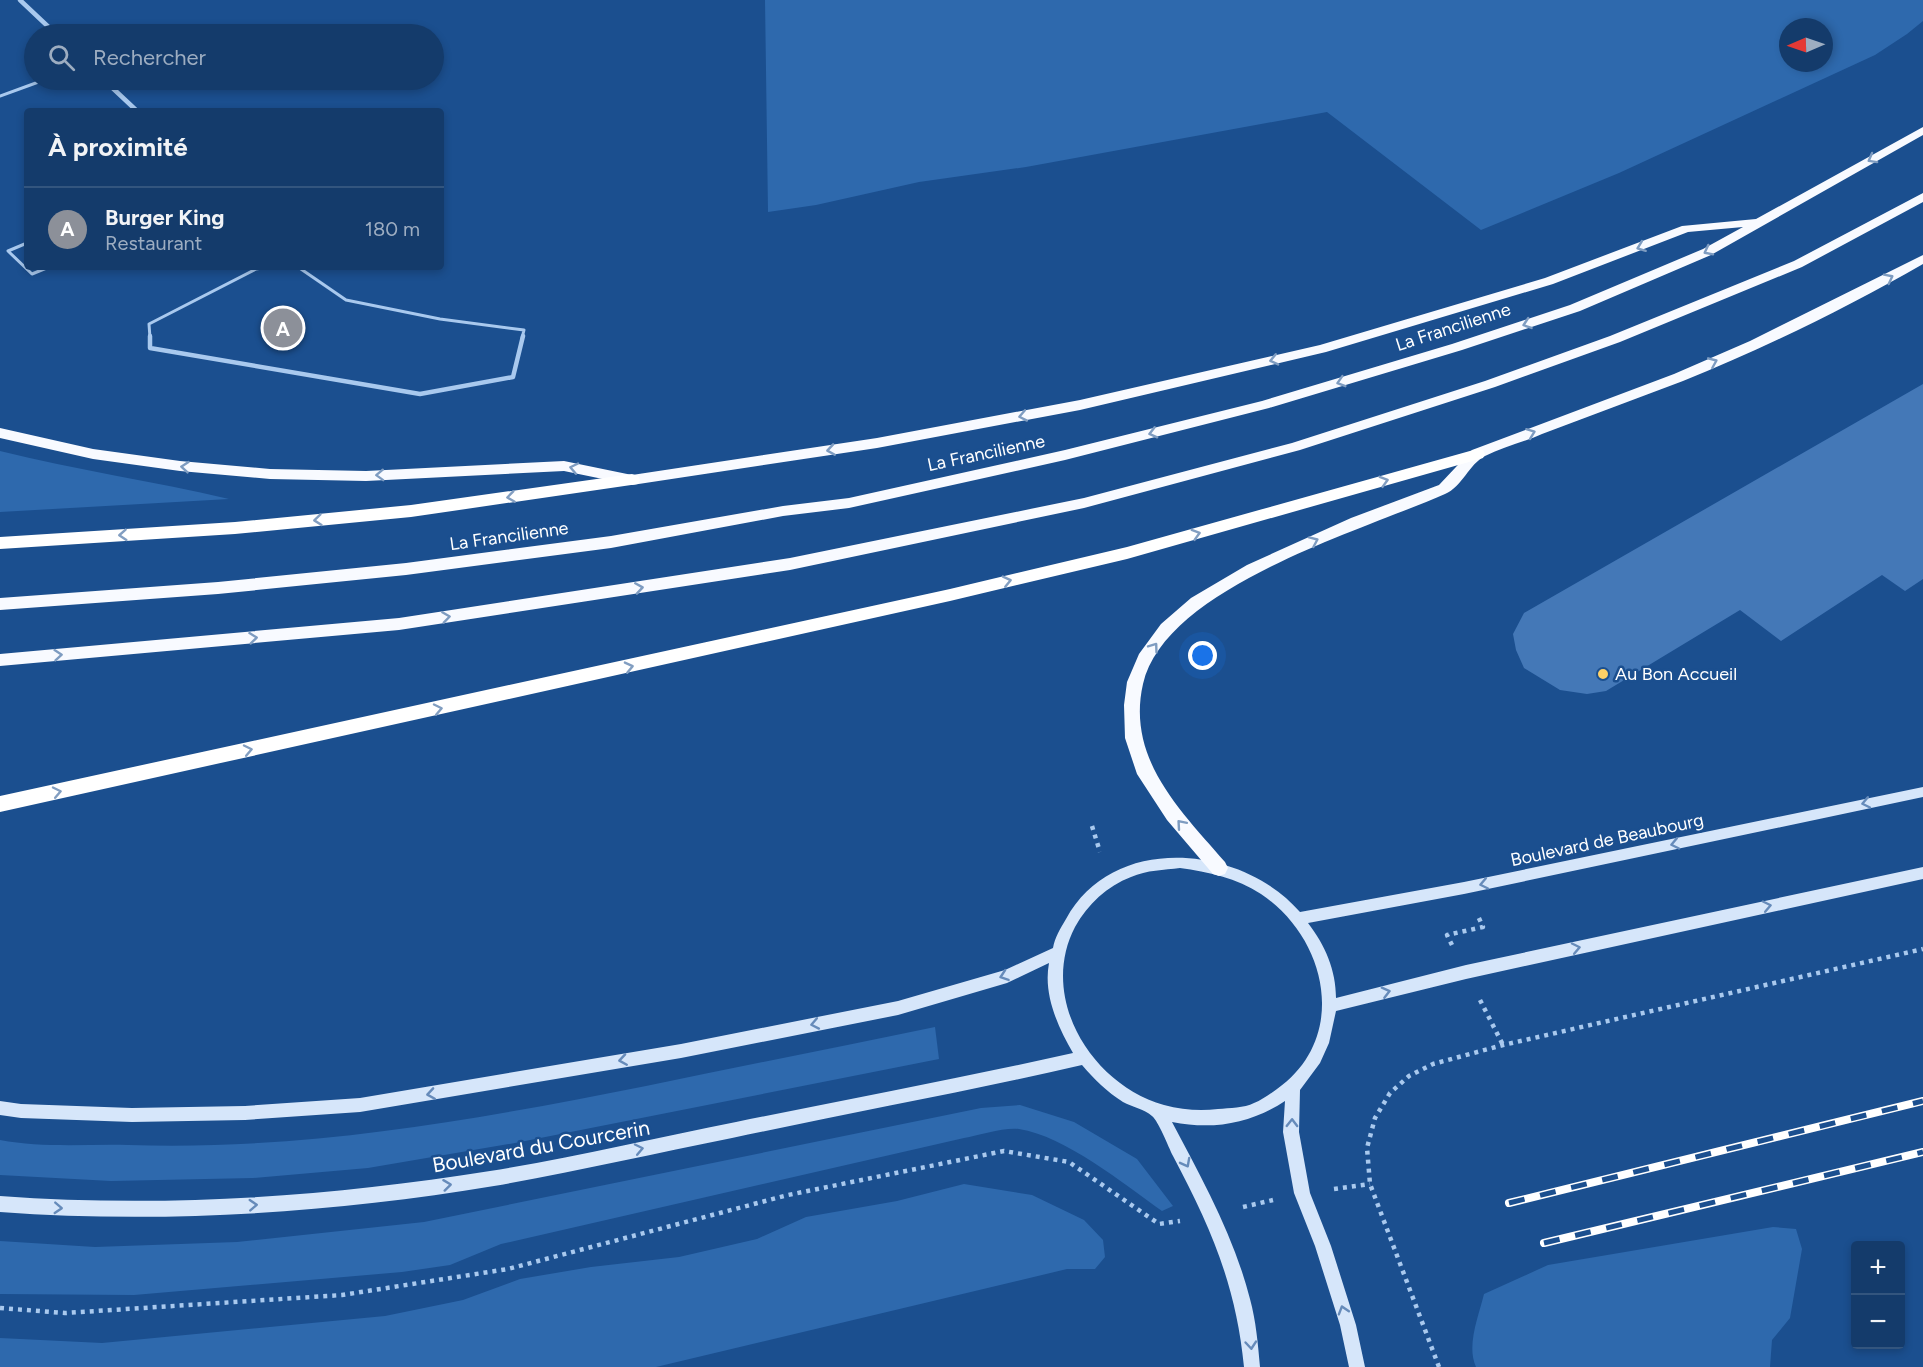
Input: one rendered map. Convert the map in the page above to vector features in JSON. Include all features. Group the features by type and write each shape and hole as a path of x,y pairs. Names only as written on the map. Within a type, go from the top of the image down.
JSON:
{"highway":[{"name":"La Francilienne","path":"0,604 218,588 406,569 611,542 783,511 861,500 1065,455 1253,408 1457,347 1575,308 1707,252 1923,130"},
{"path":"0,660 399,624 546,603 790,564 1084,503 1295,447 1490,384 1615,339 1798,264 1923,197"},
{"path":"0,543 235,528 411,511 878,443 1080,405 1321,349 1549,281 1686,229 1758,222"},
{"path":"0,804 961,592 1127,553 1477,454 1679,377 1755,344 1923,259"},
{"path":"0,433 93,454 180,466 270,474 366,476 564,466 632,480"},
{"path":"1219,868 1173,815 1143,769 1134,738 1132,705 1135,682 1145,659 1167,628 1197,602 1263,564 1356,522 1444,489 1477,454"}],"main road":[{"name":"Boulevard de Beaubourg","path":"1297,919 1464,888 1923,792"},
{"path":"1180,862 1219,868 1248,879 1275,897 1297,919 1315,945 1326,975 1330,1006 1325,1036 1314,1064 1293,1088 1254,1111 1208,1119 1158,1112 1104,1080 1083,1058 1064,1024 1055,988 1057,953 1068,924 1085,900 1108,881 1142,867 1170,863 1180,862"},
{"path":"1330,1006 1466,972 1923,873"},
{"path":"0,1108 132,1116 245,1113 360,1105 681,1051 898,1008 1007,976 1057,953"},
{"name":"Boulevard du Courcerin","path":"0,1204 98,1209 196,1208 340,1199 446,1186 573,1163 1083,1058"},
{"path":"1293,1088 1291,1132 1302,1193 1323,1246 1348,1325 1357,1367"},
{"path":"1158,1112 1213,1214 1232,1265 1246,1313 1252,1367"}],"street":[{"path":"20,0 45,24"},
{"path":"115,90 134,108"}],"lane":[{"path":"0,96 24,87"},
{"path":"24,244 8,251 24,266"},
{"path":"28,270 32,274 42,270"},
{"path":"254,270 149,324 150,348 420,394 513,377 524,330 440,319 346,300 302,270"}],"path":[{"path":"1438,1367 1429,1336 1370,1184 1367,1148 1376,1118 1390,1093 1409,1076 1433,1064 1694,1000 1923,949"},
{"path":"0,1308 65,1313 353,1293 508,1269 788,1195 1004,1151 1069,1162 1159,1224 1302,1193 1370,1184"}],"shaded area":[{"path":"765,0 1923,0 1923,21 1875,55 1619,173 1481,230 1327,112 1026,167 919,182 816,205 768,212"},
{"path":"0,451 57,464 229,499 0,512"},
{"path":"935,1027 939,1059 515,1143 368,1168 253,1178 111,1181 0,1175 0,1140 47,1145 193,1146 324,1138 453,1121 582,1099"},
{"path":"1020,1105 1074,1122 1137,1159 1173,1206 1162,1211 1112,1175 1055,1141 1037,1133 1007,1129 501,1244 450,1265 402,1272 134,1295 0,1294 0,1241 95,1247 237,1242 424,1222 981,1108"},
{"path":"964,1184 1032,1195 1084,1220 1103,1240 1105,1257 1095,1269 1067,1269 656,1367 0,1367 0,1338 102,1343 385,1316 463,1300 520,1279 591,1267 679,1257 757,1239 806,1217 897,1201"},
{"path":"1773,1227 1796,1229 1802,1249 1790,1318 1772,1340 1770,1367 1476,1367 1472,1350 1473,1340 1484,1294 1548,1265"}],"building":[{"path":"1923,384 1923,579 1905,591 1882,575 1781,641 1740,610 1606,691 1587,694 1560,690 1524,668 1516,650 1513,634 1524,613"}],"railway":[{"path":"1509,1203 1923,1101"},
{"path":"1544,1243 1923,1152"}],"place":[{"name":"Burger King","path":"283,328"},
{"name":"Au Bon Accueil","path":"1603,674"}]}
